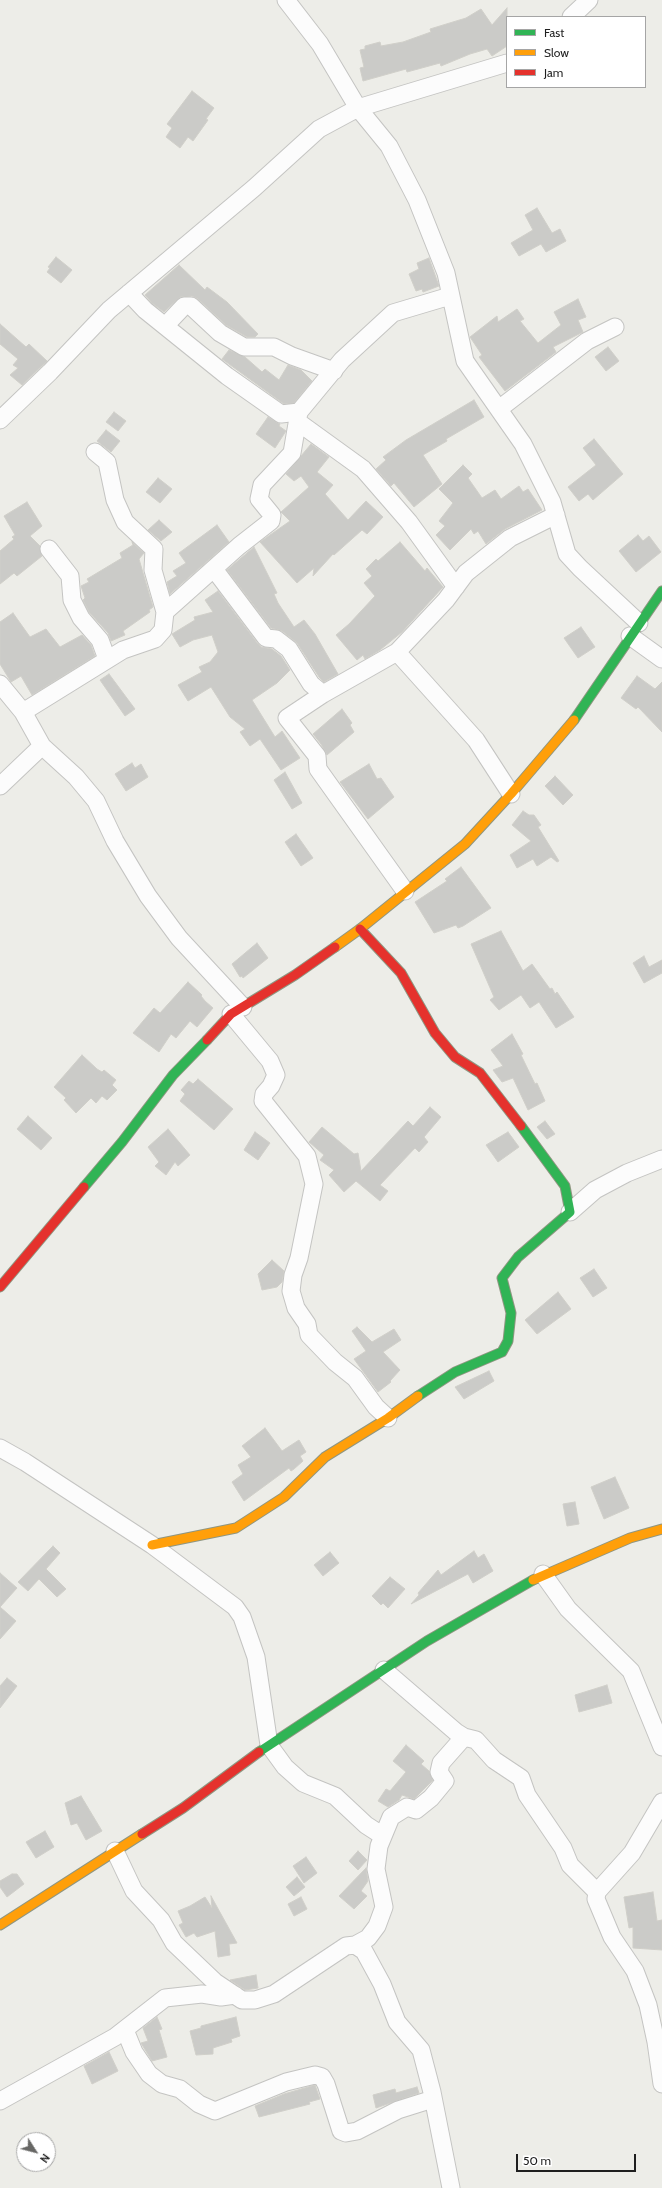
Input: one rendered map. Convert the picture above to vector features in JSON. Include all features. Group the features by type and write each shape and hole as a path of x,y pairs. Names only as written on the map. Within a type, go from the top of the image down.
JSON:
{"street":[{"path":"286,0 320,44 358,108 389,146 417,200 446,273 465,361 523,444 552,502 567,554 662,659"},
{"path":"571,16 589,0"},
{"path":"0,420 50,372 109,310 254,188 319,129 358,108 506,63"},
{"path":"129,294 165,326 227,376 280,414 298,417 363,469 409,522 456,587"},
{"path":"165,612 239,546 271,521 272,515 259,499 262,485 292,454 298,417 334,371 373,330 393,313 450,296"},
{"path":"165,326 184,306 191,306 220,333 244,347 274,347 292,356 334,371"},
{"path":"499,409 587,341 615,327"},
{"path":"23,712 123,650 155,639 163,630 165,612 153,570 154,549 125,522 115,500 107,462 96,452"},
{"path":"405,891 318,769 317,756 287,718 323,694 398,652 456,587 466,573 510,538 556,515"},
{"path":"49,549 70,576 72,600 81,618 100,640 107,659"},
{"path":"214,569 266,638 276,639 288,649 311,684 323,694"},
{"path":"0,1287 122,1142 173,1075 237,1011 295,975 360,929 405,891 465,844 511,794 580,712 634,629 662,590"},
{"path":"398,652 476,740 511,794"},
{"path":"0,684 23,712 42,746 76,777 96,801 115,841 148,896 237,1011 270,1061 276,1075 271,1086 264,1094 264,1101 307,1156 314,1184 299,1258 293,1274 291,1291 296,1308 307,1324 309,1335 335,1362 354,1378 376,1407 388,1418"},
{"path":"0,786 42,746"},
{"path":"360,929 400,973 435,1033 455,1057 480,1073 550,1164 565,1186 570,1212"},
{"path":"152,1544 236,1528 284,1497 325,1457 388,1418 421,1393 455,1372 502,1352 508,1341 511,1313 502,1278 518,1256 595,1190 627,1173 662,1159"},
{"path":"0,1448 25,1462 152,1544 235,1607 242,1617 256,1657 269,1745 285,1767 303,1783 335,1796 366,1826 383,1836"},
{"path":"0,1925 115,1850 183,1808 269,1745 427,1641 543,1574 630,1538 662,1529"},
{"path":"543,1574 568,1609 631,1671 658,1728 662,1746"},
{"path":"384,1670 464,1737 476,1740 494,1760 521,1778 527,1795 563,1848 570,1865 597,1892"},
{"path":"115,1850 134,1891 160,1920 174,1943 215,1982 242,2000 255,2000 274,1994 346,1946 356,1945 368,1938 378,1926 384,1907 376,1870 379,1846 391,1817 407,1807 416,1810 432,1798 445,1781 439,1772 441,1763 464,1737"},
{"path":"662,1802 632,1853 597,1892 596,1898 612,1937 634,1971 648,2005 656,2042 662,2084"},
{"path":"356,1945 364,1951 382,1984 397,2022 421,2050 433,2099 451,2188"},
{"path":"0,2101 115,2038 165,1998 202,1994 221,1997 236,1995"},
{"path":"125,2030 134,2052 149,2074 162,2084 180,2089 199,2104 214,2111 286,2082 315,2075 322,2077 326,2084 341,2131 346,2133 357,2131 398,2110 433,2099"}],"building":[{"path":"507,8 506,47 492,56 487,49 470,54 441,66 440,63 407,72 406,69 363,81 360,68 364,67 360,50 365,49 365,46 380,42 381,46 403,42 431,32 430,29 466,18 481,9 492,25"},
{"path":"192,91 214,108 206,119 208,120 193,141 188,137 180,148 166,137 172,128 167,124"},
{"path":"537,208 552,233 560,229 566,241 546,252 541,244 519,256 511,243 533,230 525,215"},
{"path":"56,257 72,270 61,283 47,272 50,268 48,267"},
{"path":"429,258 439,286 423,292 422,289 416,291 409,274 419,269 417,263"},
{"path":"179,265 205,290 207,287 227,302 258,334 255,337 247,337 226,325 198,299 192,296 180,297 164,312 152,303 145,295"},
{"path":"578,299 586,317 578,320 583,332 553,347 556,352 505,391 479,357 482,355 470,337 497,316 498,322 517,309 524,319 520,321 538,343 561,325 554,312"},
{"path":"0,324 26,347 29,344 47,361 22,385 10,375 18,368 13,365 18,359 0,344"},
{"path":"608,347 619,361 606,371 595,357"},
{"path":"229,350 245,357 262,372 265,369 279,380 288,365 301,370 312,381 294,403 284,404 222,359"},
{"path":"474,400 484,417 446,439 447,441 423,455 442,484 414,507 394,483 391,486 376,469 386,460 383,457 406,440"},
{"path":"114,412 126,421 118,431 106,422"},
{"path":"268,417 280,424 279,426 286,431 275,448 256,434"},
{"path":"106,430 120,441 111,452 97,441"},
{"path":"594,439 623,474 593,500 588,494 579,501 568,487 596,465 583,448"},
{"path":"311,444 329,457 317,472 333,485 325,494 348,520 366,501 383,517 367,534 362,530 334,555 333,554 313,576 314,568 297,583 260,542 290,521 281,512 309,487 301,476 294,481 286,474"},
{"path":"463,465 472,474 468,478 482,498 495,490 501,499 519,486 523,492 528,489 542,510 505,529 486,544 478,531 474,534 471,529 450,550 436,535 445,526 439,521 453,503 439,489"},
{"path":"158,478 172,489 160,503 146,492"},
{"path":"27,502 42,526 30,536 40,546 42,556 17,576 14,573 0,584 0,551 14,539 12,537 15,535 4,516"},
{"path":"159,520 172,532 161,541 148,530"},
{"path":"217,525 229,542 170,594 167,582 177,576 173,571 186,563 179,553"},
{"path":"638,535 643,541 649,536 661,552 636,572 619,551"},
{"path":"132,542 144,553 139,559 153,607 149,610 150,612 123,631 125,635 111,641 108,633 89,612 83,600 85,598 81,586 89,582 87,579 122,558 120,553 133,545"},
{"path":"400,542 425,571 427,568 443,587 402,632 380,650 365,659 363,655 357,660 336,635 349,624 375,596 364,583 372,576 366,569 376,559 378,561"},
{"path":"254,547 277,593 274,594 278,603 294,627 304,620 315,634 338,674 324,682 319,677 297,643 282,631 271,628 227,570"},
{"path":"218,591 258,644 261,647 272,649 281,656 290,670 277,683 252,700 275,737 282,731 300,758 281,770 260,739 250,746 240,732 245,729 230,717 211,687 188,701 178,685 202,672 199,667 210,662 218,652 212,635 193,640 180,647 172,634 195,620 194,617 213,612 205,600"},
{"path":"13,613 30,637 46,629 60,647 82,635 91,645 95,656 32,695 21,676 11,682 0,664 0,622"},
{"path":"581,627 595,647 578,658 564,638"},
{"path":"109,674 135,709 125,716 100,680"},
{"path":"637,676 655,689 662,682 662,732 638,707 636,709 621,698"},
{"path":"342,709 352,723 350,725 354,732 327,755 313,734"},
{"path":"132,763 135,768 141,764 148,777 126,791 115,774"},
{"path":"369,764 377,779 381,778 394,797 368,819 340,782"},
{"path":"285,772 302,803 292,809 274,780"},
{"path":"555,776 573,795 563,805 545,786"},
{"path":"523,811 529,815 534,815 541,825 538,827 559,861 557,862 551,857 537,866 533,859 517,868 510,855 531,841 512,825"},
{"path":"296,834 313,858 301,866 285,842"},
{"path":"461,867 491,908 463,926 458,928 456,925 434,933 415,902 447,881 445,879"},
{"path":"501,931 523,971 532,964 550,989 552,988 555,994 557,992 574,1017 556,1028 539,1002 530,1008 521,995 499,1010 490,1000 494,997 471,944"},
{"path":"257,943 268,958 243,978 242,976 240,977 232,964"},
{"path":"644,956 649,967 662,960 662,973 644,983 633,963"},
{"path":"188,982 213,1008 197,1027 190,1021 176,1038 171,1034 159,1052 133,1033 154,1008 160,1013"},
{"path":"512,1034 523,1054 521,1055 535,1084 537,1083 545,1101 528,1110 513,1078 502,1082 493,1070 503,1066 491,1050"},
{"path":"82,1055 97,1069 102,1072 104,1070 116,1080 112,1085 117,1090 107,1100 102,1096 96,1103 91,1098 76,1113 64,1100 66,1098 54,1087"},
{"path":"198,1079 233,1109 214,1130 180,1101 185,1094 181,1090 189,1081 193,1084"},
{"path":"430,1107 441,1117 424,1137 428,1142 419,1152 415,1148 380,1185 388,1191 380,1201 356,1181 344,1192 329,1175 334,1170 320,1160 324,1155 309,1142 322,1127 354,1154 358,1153 361,1171 408,1121 413,1126"},
{"path":"28,1116 52,1138 41,1150 17,1129"},
{"path":"545,1121 555,1134 547,1139 537,1127"},
{"path":"168,1129 190,1155 178,1166 175,1162 166,1175 155,1166 159,1162 148,1147"},
{"path":"255,1132 270,1143 258,1160 244,1150"},
{"path":"508,1132 519,1147 498,1162 486,1145"},
{"path":"272,1260 284,1271 282,1282 277,1287 262,1290 258,1274"},
{"path":"594,1269 607,1288 593,1297 580,1278"},
{"path":"558,1292 571,1309 537,1334 525,1320"},
{"path":"357,1327 372,1342 394,1329 401,1340 383,1352 400,1370 390,1381 391,1382 378,1392 354,1359 366,1351 352,1331"},
{"path":"489,1371 494,1381 464,1399 455,1387"},
{"path":"265,1428 282,1451 299,1440 306,1452 300,1456 303,1461 294,1469 291,1471 289,1468 244,1501 232,1482 243,1474 238,1465 251,1457 242,1446"},
{"path":"615,1477 629,1508 604,1519 591,1487"},
{"path":"575,1502 579,1524 567,1526 563,1504"},
{"path":"53,1546 60,1553 46,1569 66,1589 57,1597 39,1579 28,1591 18,1582"},
{"path":"474,1551 478,1558 484,1554 493,1571 473,1583 468,1574 411,1604 419,1595 418,1593 438,1570 441,1575"},
{"path":"330,1552 339,1563 323,1576 314,1565"},
{"path":"0,1573 17,1588 0,1607"},
{"path":"390,1577 405,1589 388,1608 383,1603 381,1605 372,1596"},
{"path":"0,1607 16,1621 0,1639"},
{"path":"7,1678 17,1686 0,1708 0,1686"},
{"path":"607,1685 612,1703 579,1712 575,1695"},
{"path":"406,1745 424,1761 421,1764 429,1771 433,1780 414,1799 402,1795 399,1800 388,1807 378,1801 386,1789 390,1791 406,1772 393,1761"},
{"path":"81,1796 102,1831 86,1840 77,1823 71,1825 65,1803"},
{"path":"45,1831 54,1847 36,1858 26,1842"},
{"path":"358,1851 367,1860 358,1870 349,1861"},
{"path":"306,1857 317,1873 304,1883 293,1866"},
{"path":"366,1868 368,1881 361,1891 367,1896 354,1909 339,1896"},
{"path":"12,1874 17,1874 24,1884 7,1897 0,1887 0,1881"},
{"path":"297,1877 305,1887 294,1896 286,1887"},
{"path":"653,1892 657,1921 662,1920 662,1950 633,1948 633,1927 629,1928 624,1897"},
{"path":"211,1896 237,1943 229,1944 230,1955 218,1957 215,1931 197,1937 194,1933 186,1937 179,1925 183,1923 178,1911 205,1897 212,1908"},
{"path":"301,1897 307,1909 294,1916 288,1904"},
{"path":"256,1975 258,1988 245,1990 230,1980"},
{"path":"157,2017 162,2029 159,2030 167,2057 152,2061 141,2043 148,2041 143,2028"},
{"path":"236,2017 240,2036 231,2039 232,2042 213,2048 213,2054 196,2055 190,2031 201,2028 201,2026"},
{"path":"109,2052 118,2071 92,2084 84,2066"},
{"path":"315,2085 320,2099 309,2102 310,2104 259,2117 255,2106 284,2094"},
{"path":"417,2087 419,2093 376,2108 373,2095 395,2089 396,2093"}],"traffic: fast":[{"path":"574,720 662,591"},
{"path":"84,1187 122,1142 173,1075 207,1040"},
{"path":"418,1396 455,1372 502,1352 508,1341 511,1313 502,1278 518,1257 570,1212 565,1186 521,1126"},
{"path":"259,1752 427,1641 533,1580"}],"traffic: slow":[{"path":"335,947 360,929 465,844 511,794 574,720"},
{"path":"152,1545 236,1528 284,1497 325,1457 388,1418 418,1396"},
{"path":"533,1580 630,1538 662,1529"},
{"path":"0,1925 142,1834"}],"traffic: jam":[{"path":"360,929 401,973 435,1033 455,1057 480,1073 521,1126"},
{"path":"207,1040 231,1014 295,975 335,947"},
{"path":"0,1287 84,1187"},
{"path":"142,1834 183,1808 259,1752"}]}
